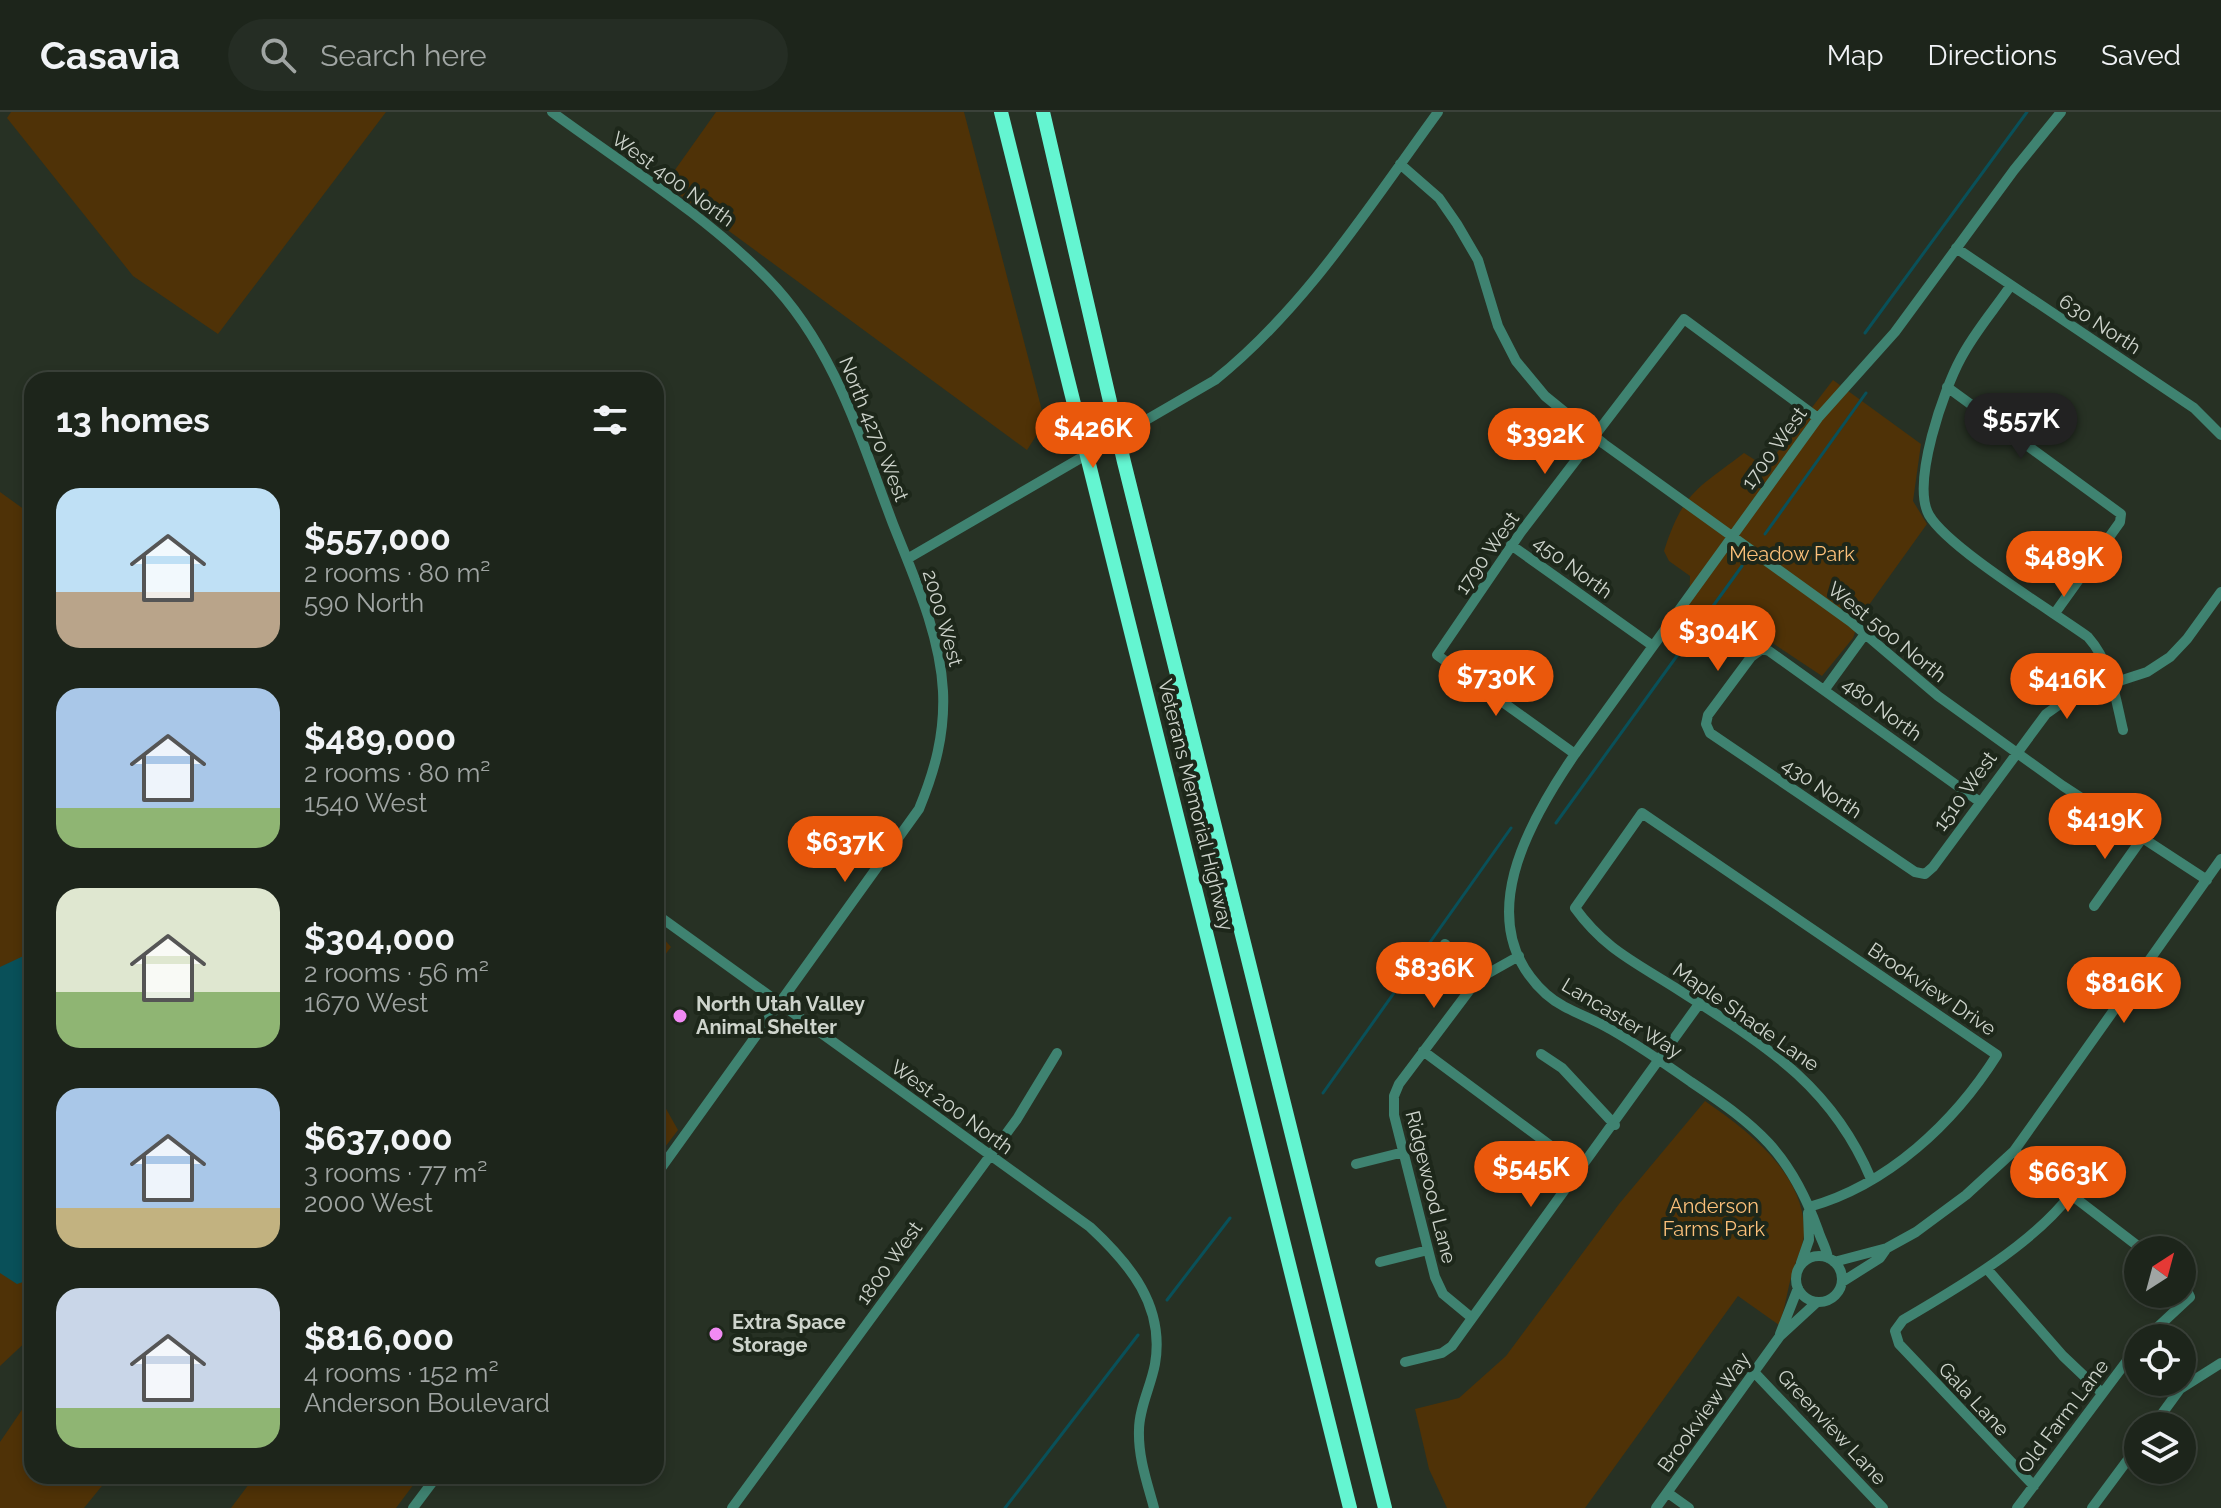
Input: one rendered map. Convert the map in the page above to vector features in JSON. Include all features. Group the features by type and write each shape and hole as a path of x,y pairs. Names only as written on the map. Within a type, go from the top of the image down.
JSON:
{"highway":[{"name":"Veterans Memorial Highway","path":"1001,112 1350,1508"},
{"name":"Veterans Memorial Highway","path":"1043,112 1124,462 1385,1508"}],"street":[{"name":"West 400 North","path":"552,112 732,245 769,280"},
{"path":"907,559 1215,380 1277,326 1438,112"},
{"name":"1700 West","path":"1535,819 1575,754 1818,418 1895,332 2061,112"},
{"name":"West 500 North","path":"1400,164 1439,198 1478,260 1498,326 1516,361 1545,396 1594,436 1865,634 1938,696 2207,880"},
{"name":"630 North","path":"1956,248 2009,288 2194,408 2221,435"},
{"name":"North 4270 West","path":"769,280 806,325 838,380 907,559"},
{"path":"2009,288 1962,356 1947,387 1928,458 1923,497 1928,513 1952,540 2088,637 2100,651 2123,730"},
{"name":"1790 West","path":"1575,754 1437,655 1483,592 1511,545 1684,319 1818,418"},
{"path":"1947,387 2119,511 2122,517 2055,613"},
{"name":"450 North","path":"1511,545 1653,646"},
{"name":"2000 West","path":"664,1164 919,809 932,778 943,726 940,660 907,559"},
{"name":"1510 West","path":"1925,874 2046,714 2070,697 2147,672 2170,657 2221,592"},
{"path":"1825,689 1865,634"},
{"name":"480 North","path":"1706,724 1708,715 1751,657 1762,649 1777,655 1980,802"},
{"name":"430 North","path":"1706,724 1710,733 1775,778 1915,872 1925,874"},
{"name":"Brookview Drive","path":"1575,908 1642,813 1997,1055 1952,1115 1910,1153 1837,1199 1809,1207"},
{"name":"Lancaster Way","path":"1535,819 1514,866 1509,895 1510,922 1519,956 1544,992 1562,1007 1606,1026 1751,1122 1788,1166 1831,1260"},
{"path":"2094,906 2143,837"},
{"path":"1800,1266 1809,1258 1831,1260 1887,1248 1948,1209 2014,1151 2221,861"},
{"name":"Maple Shade Lane","path":"1575,908 1616,953 1699,1004 1806,1079 1846,1128 1871,1179"},
{"name":"West 200 North","path":"664,920 1112,1247 1139,1278 1157,1328 1157,1342 1139,1427 1141,1461 1154,1508"},
{"path":"1445,944 1478,979"},
{"name":"Ridgewood Lane","path":"1472,1318 1438,1287 1404,1152 1394,1096 1399,1084 1478,979 1519,956"},
{"path":"1405,1362 1447,1350 1615,1125 1699,1004"},
{"path":"1423,1051 1582,1169"},
{"name":"1800 West","path":"732,1508 1042,1083 1057,1053"},
{"path":"1541,1054 1562,1068 1615,1125"},
{"path":"2014,1151 2124,1236"},
{"path":"1356,1164 1404,1152"},
{"path":"2070,1195 2055,1214 1987,1269 2063,1356 2102,1393"},
{"path":"1809,1207 1809,1240 1800,1266 1798,1288 1805,1298 1817,1302 1836,1295 1842,1282 1880,1258 1887,1248"},
{"path":"1380,1262 1428,1250"},
{"path":"1831,1260 1842,1282"},
{"name":"Gala Lane","path":"1987,1269 1903,1320 1895,1331 1899,1344 2034,1486"},
{"name":"Brookview Way","path":"1780,1336 1798,1288"},
{"name":"Brookview Way","path":"1656,1508 1780,1336 1817,1302"},
{"path":"2161,1324 2178,1308"},
{"path":"2163,1412 2180,1389 2221,1363"},
{"name":"Old Farm Lane","path":"2017,1508 2124,1364"},
{"name":"Greenview Lane","path":"1754,1372 1883,1508"},
{"path":"2092,1508 2124,1465"},
{"path":"413,1508 431,1484"},
{"path":"1668,1493 1689,1508"}],"green space":[{"path":"11,112 386,112 218,334 133,276 7,118"},
{"path":"716,112 964,112 1045,422 1027,450 665,184"},
{"name":"Meadow Park","path":"1833,380 1921,444 1913,501 1927,524 1861,616 1853,638 1822,676 1771,642 1756,642 1742,655 1689,616 1690,576 1669,561 1664,551 1678,516 1694,493 1744,453 1766,467"},
{"path":"0,492 24,509 24,1344 0,1366"},
{"path":"664,939 671,947 664,956"},
{"name":"Anderson Farms Park","path":"1705,1101 1770,1154 1794,1189 1801,1208 1803,1240 1779,1325 1738,1296 1585,1508 1447,1508 1429,1469 1415,1409 1459,1398 1506,1356 1619,1204"},
{"path":"664,1105 678,1130 664,1148"},
{"path":"24,1407 24,1484 104,1484 84,1508 0,1508 0,1442"},
{"path":"249,1484 414,1484 396,1508 231,1508"}],"water":[{"path":"24,956 24,1282 17,1284 0,1273 0,967"}],"waterway":[{"path":"1865,333 2027,112"},
{"path":"1765,534 1866,393"},
{"path":"1556,823 1742,566"},
{"path":"1323,1093 1511,828"},
{"path":"1167,1300 1230,1218"},
{"path":"1005,1508 1138,1335"}],"place":[{"name":"North Utah Valley Animal Shelter","path":"680,1016"},
{"name":"Extra Space Storage","path":"716,1334"}]}
